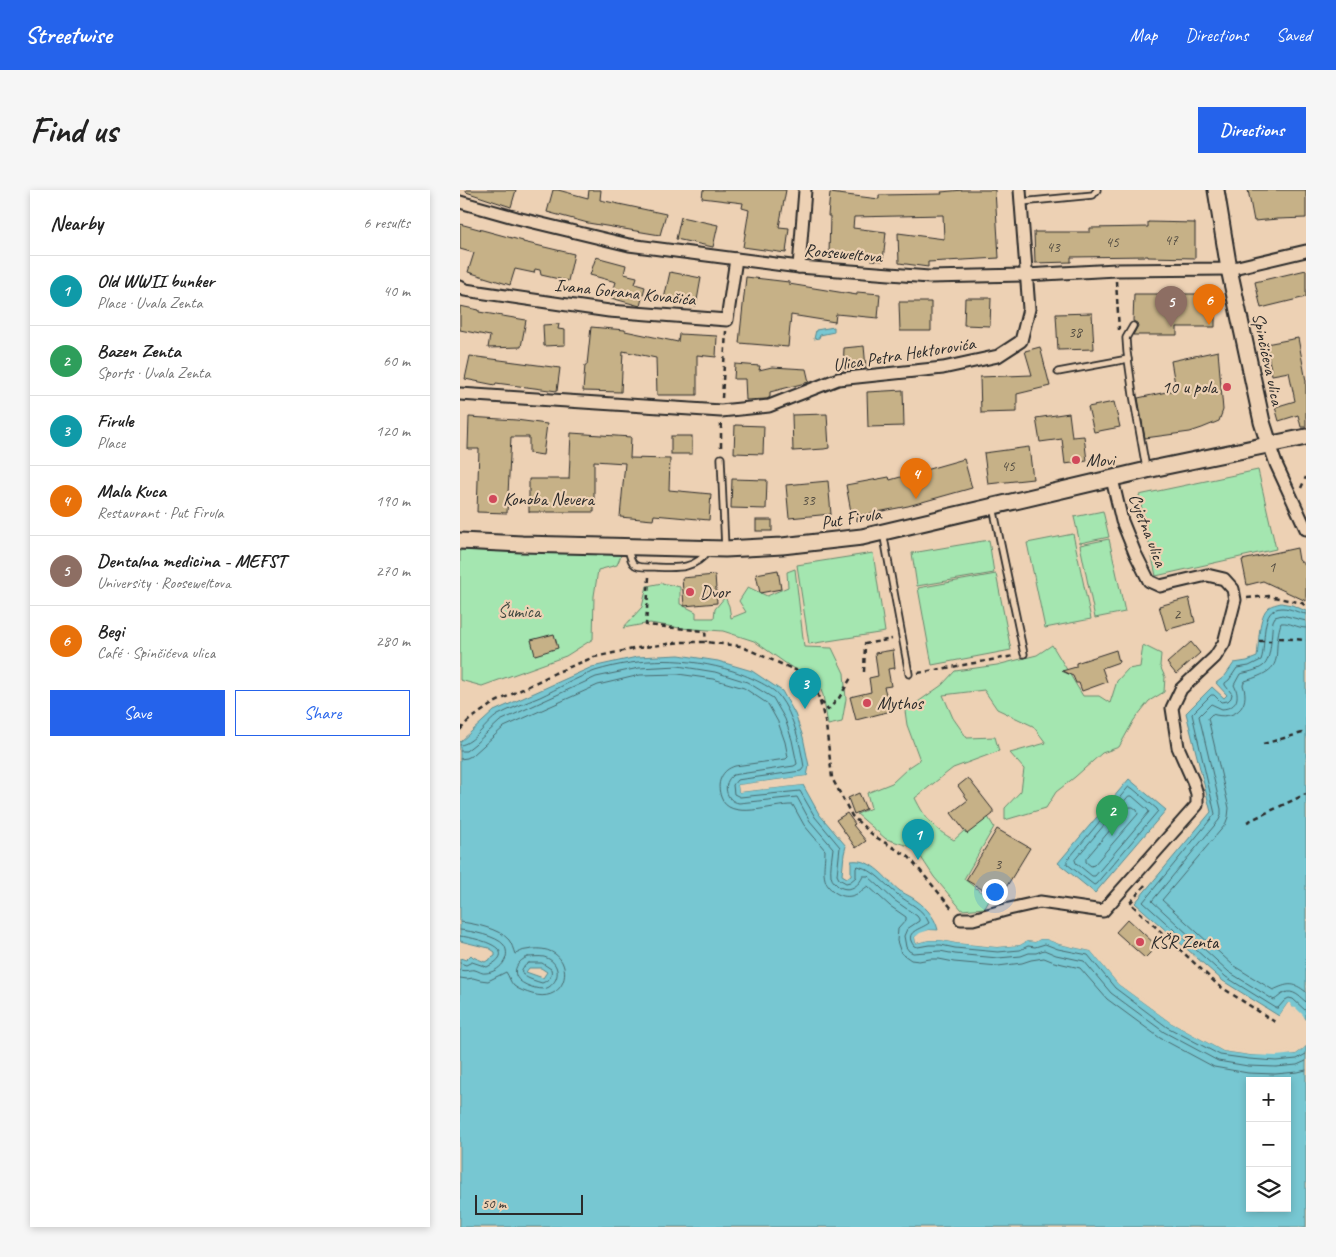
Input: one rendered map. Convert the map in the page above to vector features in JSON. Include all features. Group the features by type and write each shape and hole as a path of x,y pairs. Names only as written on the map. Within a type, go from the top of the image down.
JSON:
{"street":[{"path":"798,267 805,190"},
{"name":"Ulica Petra Hektorovića","path":"460,394 721,410 770,406 838,379 943,368 998,356 1021,341 1029,309 1020,190"},
{"name":"Spinčićeva ulica","path":"1216,190 1229,268 1262,422 1276,464 1306,528"},
{"name":"Rooseweltova","path":"460,202 628,245 798,267 929,277 1229,268 1306,251"},
{"path":"727,320 736,260"},
{"name":"Ivana Gorana Kovačića","path":"460,287 465,290 609,311 727,320"},
{"name":"Put Firula","path":"460,541 718,549 782,546 862,537 1147,470 1306,437"},
{"name":"Cvjetna ulica","path":"1112,479 1122,521 1149,581 1160,586 1207,575 1224,579 1233,589 1235,600"},
{"path":"961,918 973,919 1040,902 1103,911 1197,805 1197,794 1193,781 1178,747 1172,708 1181,689 1215,657 1224,643 1235,600"}],"lane":[{"path":"1021,202 1093,195 1097,190"},
{"path":"1134,326 1126,338 1133,395 1147,470"},
{"path":"1058,372 1128,359"},
{"path":"718,549 721,458"},
{"path":"993,507 1024,654"},
{"path":"883,532 909,674"}],"path":[{"path":"1116,270 1118,315"},
{"path":"721,410 727,320"},
{"path":"1302,492 1300,486 1306,477"},
{"path":"649,574 646,625 705,631 706,642"},
{"path":"1235,600 1269,596 1302,603 1306,606"},
{"path":"864,672 865,644 902,637"},
{"path":"1280,638 1306,640"},
{"path":"1259,641 1271,640"},
{"path":"460,730 468,721 492,704 555,673 594,657 681,642 706,642 740,646 810,677 819,698 826,725 832,778 852,816 874,836 909,857 961,918"},
{"path":"909,674 1024,654"},
{"path":"819,698 828,710 839,698 852,676"},
{"path":"1263,744 1306,732"},
{"path":"1247,822 1306,794"},
{"path":"1141,869 1151,877 1130,904 1218,986 1275,1022"}],"green space":[{"path":"1258,470 1276,549 1156,576 1139,495"},
{"path":"1103,511 1109,537 1080,543 1074,517"},
{"path":"1073,534 1091,619 1045,628 1027,543"},
{"path":"1109,539 1125,612 1095,618 1080,545"},
{"path":"989,540 994,573 917,586 912,553"},
{"name":"Šumica","path":"460,550 622,553 617,565 598,570 594,596 593,639 566,656 482,686 460,680"},
{"path":"873,553 885,632 809,644 797,565"},
{"path":"795,569 804,647 832,648 844,673 846,699 842,722 828,725 823,695 815,676 791,667 754,641 723,631 680,628 650,623 623,628 642,607 647,586 662,583 680,587 680,604 696,612 696,618 714,618 715,609 725,597 731,618 746,612 739,601 748,587 767,596 788,587 787,572"},
{"path":"996,574 1011,650 932,665 918,588"},
{"path":"1052,645 1083,696 1099,696 1110,703 1117,681 1128,669 1140,667 1143,645 1161,654 1160,666 1165,677 1164,692 1149,701 1134,720 1119,747 1102,753 1056,792 1046,808 1005,820 1005,808 1021,791 1024,769 1010,753 1046,743 1033,726 997,709 984,690 943,695 953,718 967,738 995,737 999,751 953,768 915,798 931,823 954,840 965,830 988,817 994,827 964,879 990,899 985,908 962,910 934,877 915,848 886,839 857,814 871,808 867,793 892,783 920,760 907,725 905,711 942,685 955,671 997,665 1037,655"}],"water":[{"path":"834,327 834,332 820,335 819,338 814,339 816,330"},
{"path":"1281,603 1306,611 1306,1020 1288,1003 1279,1016 1223,981 1135,903 1211,812 1186,713 1212,687 1224,698 1227,695 1216,683 1225,676 1234,663 1257,657 1260,630 1265,611 1273,605"},
{"path":"679,655 718,661 752,671 782,691 795,714 803,737 809,766 807,776 738,785 739,792 803,785 819,814 846,846 842,875 847,878 851,875 851,861 866,863 878,870 900,891 920,903 931,915 938,930 929,930 915,937 916,943 941,940 997,947 1020,945 1027,941 1035,942 1040,939 1046,939 1091,951 1118,984 1170,1022 1223,1051 1250,1055 1296,1054 1306,1046 1306,1227 460,1227 460,958 466,960 471,955 485,962 495,956 495,952 489,948 460,941 460,742 494,711 592,667 637,657","holes":["529,968 541,968 547,972 543,978 526,972"]},
{"path":"1129,779 1166,810 1095,893 1058,863"}],"pier":[{"path":"807,776 806,778 740,787 741,790 804,782 803,785 739,792 738,785"},
{"path":"929,930 940,931 930,932 918,938 918,940 928,937 997,944 1019,942 1046,936 1092,949 1120,982 1172,1020 1223,1048 1276,1053 1295,1051 1306,1043 1306,1046 1296,1054 1276,1056 1223,1051 1170,1022 1118,984 1091,951 1046,939 1040,939 1035,942 1027,941 1020,945 997,947 941,940 916,943 915,937"},
{"path":"1288,1003 1303,1015 1306,1022 1295,1010 1289,1007 1281,1017 1279,1016"}],"building":[{"path":"466,190 516,190 511,207 466,192"},
{"path":"553,190 588,198 589,190 601,190 600,200 666,214 660,235 588,223 547,212"},
{"path":"703,190 786,190 779,227 789,228 786,253 743,247 749,210 742,208 743,203 702,198"},
{"path":"995,190 999,258 928,262 928,267 899,263 898,233 944,239 943,215 854,217 853,228 886,232 883,261 871,260 872,255 829,254 830,216 828,216 830,193 879,199 879,195 942,194 941,192"},
{"path":"1248,190 1306,190 1306,218 1254,221"},
{"path":"681,217 718,225 713,247 676,239"},
{"path":"1148,222 1195,223 1195,258 1148,256 1071,257 1071,262 1035,263 1034,232 1090,232 1090,228 1148,227"},
{"path":"460,224 574,254 568,281 541,275 540,270 535,269 534,273 515,269 510,285 468,272 474,253 460,249"},
{"path":"596,257 626,265 624,274 637,277 635,284 645,287 640,306 611,298 616,282 590,275"},
{"path":"1306,270 1306,297 1261,308 1255,282"},
{"path":"670,272 701,278 696,306 664,299"},
{"path":"746,277 789,282 789,284 857,295 857,292 880,294 878,318 836,314 835,322 791,315 788,347 739,343"},
{"path":"1134,294 1215,294 1215,327 1177,327 1177,335 1133,335 1138,326 1133,321"},
{"path":"965,298 991,298 990,326 964,325"},
{"path":"899,302 931,302 931,331 900,331"},
{"path":"460,306 479,310 479,312 526,320 521,347 488,348 490,336 460,330"},
{"path":"1092,313 1094,349 1058,350 1056,314"},
{"path":"559,324 558,329 565,330 565,345 544,346 543,325"},
{"path":"591,327 625,330 678,342 679,334 717,336 716,357 697,355 697,395 657,395 656,358 623,351 621,392 583,391"},
{"path":"1298,338 1306,381 1306,427 1301,427 1298,415 1279,421 1275,407 1295,401 1289,372 1272,375 1266,344"},
{"path":"864,346 866,368 843,370 844,348"},
{"path":"1040,347 1050,386 1017,394 1017,412 981,413 980,377 1032,375 1025,351"},
{"path":"1218,351 1223,410 1219,421 1190,432 1145,438 1138,398 1176,390 1171,361"},
{"path":"470,356 560,368 557,391 496,383 495,385 465,379"},
{"path":"735,364 760,366 759,370 772,367 806,369 809,382 770,392 770,397 767,399 746,400 745,379 734,379"},
{"path":"903,390 904,426 868,427 867,392"},
{"path":"1114,402 1120,427 1094,432 1088,407"},
{"path":"1069,413 1072,437 1084,436 1087,461 1065,464 1062,439 1040,442 1036,418"},
{"path":"827,414 829,448 793,451 792,415"},
{"path":"469,417 547,424 543,455 529,453 529,437 511,437 507,513 477,512 479,449 468,449"},
{"path":"735,425 764,426 763,454 734,453"},
{"path":"571,433 631,437 630,458 670,459 669,490 711,494 709,520 654,515 653,520 620,517 625,463 594,461 594,512 529,512 529,479 569,479"},
{"path":"671,436 692,436 692,454 671,454"},
{"path":"1029,447 1033,479 988,484 984,453"},
{"path":"964,459 972,488 908,506 852,517 846,485 889,477 890,480"},
{"path":"732,479 767,480 766,509 731,508"},
{"path":"828,481 831,514 789,518 786,485"},
{"path":"756,520 772,520 772,531 756,531"},
{"path":"1297,548 1299,560 1306,566 1306,601 1263,581 1247,585 1242,560"},
{"path":"778,570 781,589 760,593 756,574"},
{"path":"715,575 717,603 684,606 682,578"},
{"path":"1189,598 1195,622 1166,630 1159,606"},
{"path":"554,634 558,648 535,655 531,640"},
{"path":"1191,642 1200,653 1176,674 1167,663"},
{"path":"893,650 895,668 888,669 891,686 884,687 891,711 856,720 850,697 871,692 869,678 878,676 875,653"},
{"path":"1116,650 1119,662 1102,668 1107,682 1082,691 1079,683 1076,683 1073,676 1062,671 1076,667 1076,663"},
{"path":"968,778 993,810 993,814 967,834 951,813 968,800 958,786"},
{"path":"859,793 866,809 854,814 848,798"},
{"path":"847,813 855,824 853,825 866,841 856,848 836,820"},
{"path":"997,829 1030,848 999,899 966,880"},
{"name":"KŠR Zenta","path":"1128,919 1157,946 1145,958 1116,932"}],"place":[{"name":"Begi","path":"1209,325"},
{"name":"Dentalna medicina - MEFST","path":"1171,327"},
{"name":"10 u pola","path":"1227,387"},
{"name":"Movi","path":"1076,460"},
{"name":"Konoba Nevera","path":"493,499"},
{"name":"Mala Kuca","path":"916,499"},
{"name":"Dvor","path":"690,592"},
{"name":"Mythos","path":"867,703"},
{"name":"Firule","path":"805,709"},
{"name":"Bazen Zenta","path":"1112,836"},
{"name":"Old WWII bunker","path":"918,860"},
{"name":"KŠR Zenta","path":"1140,942"}]}
